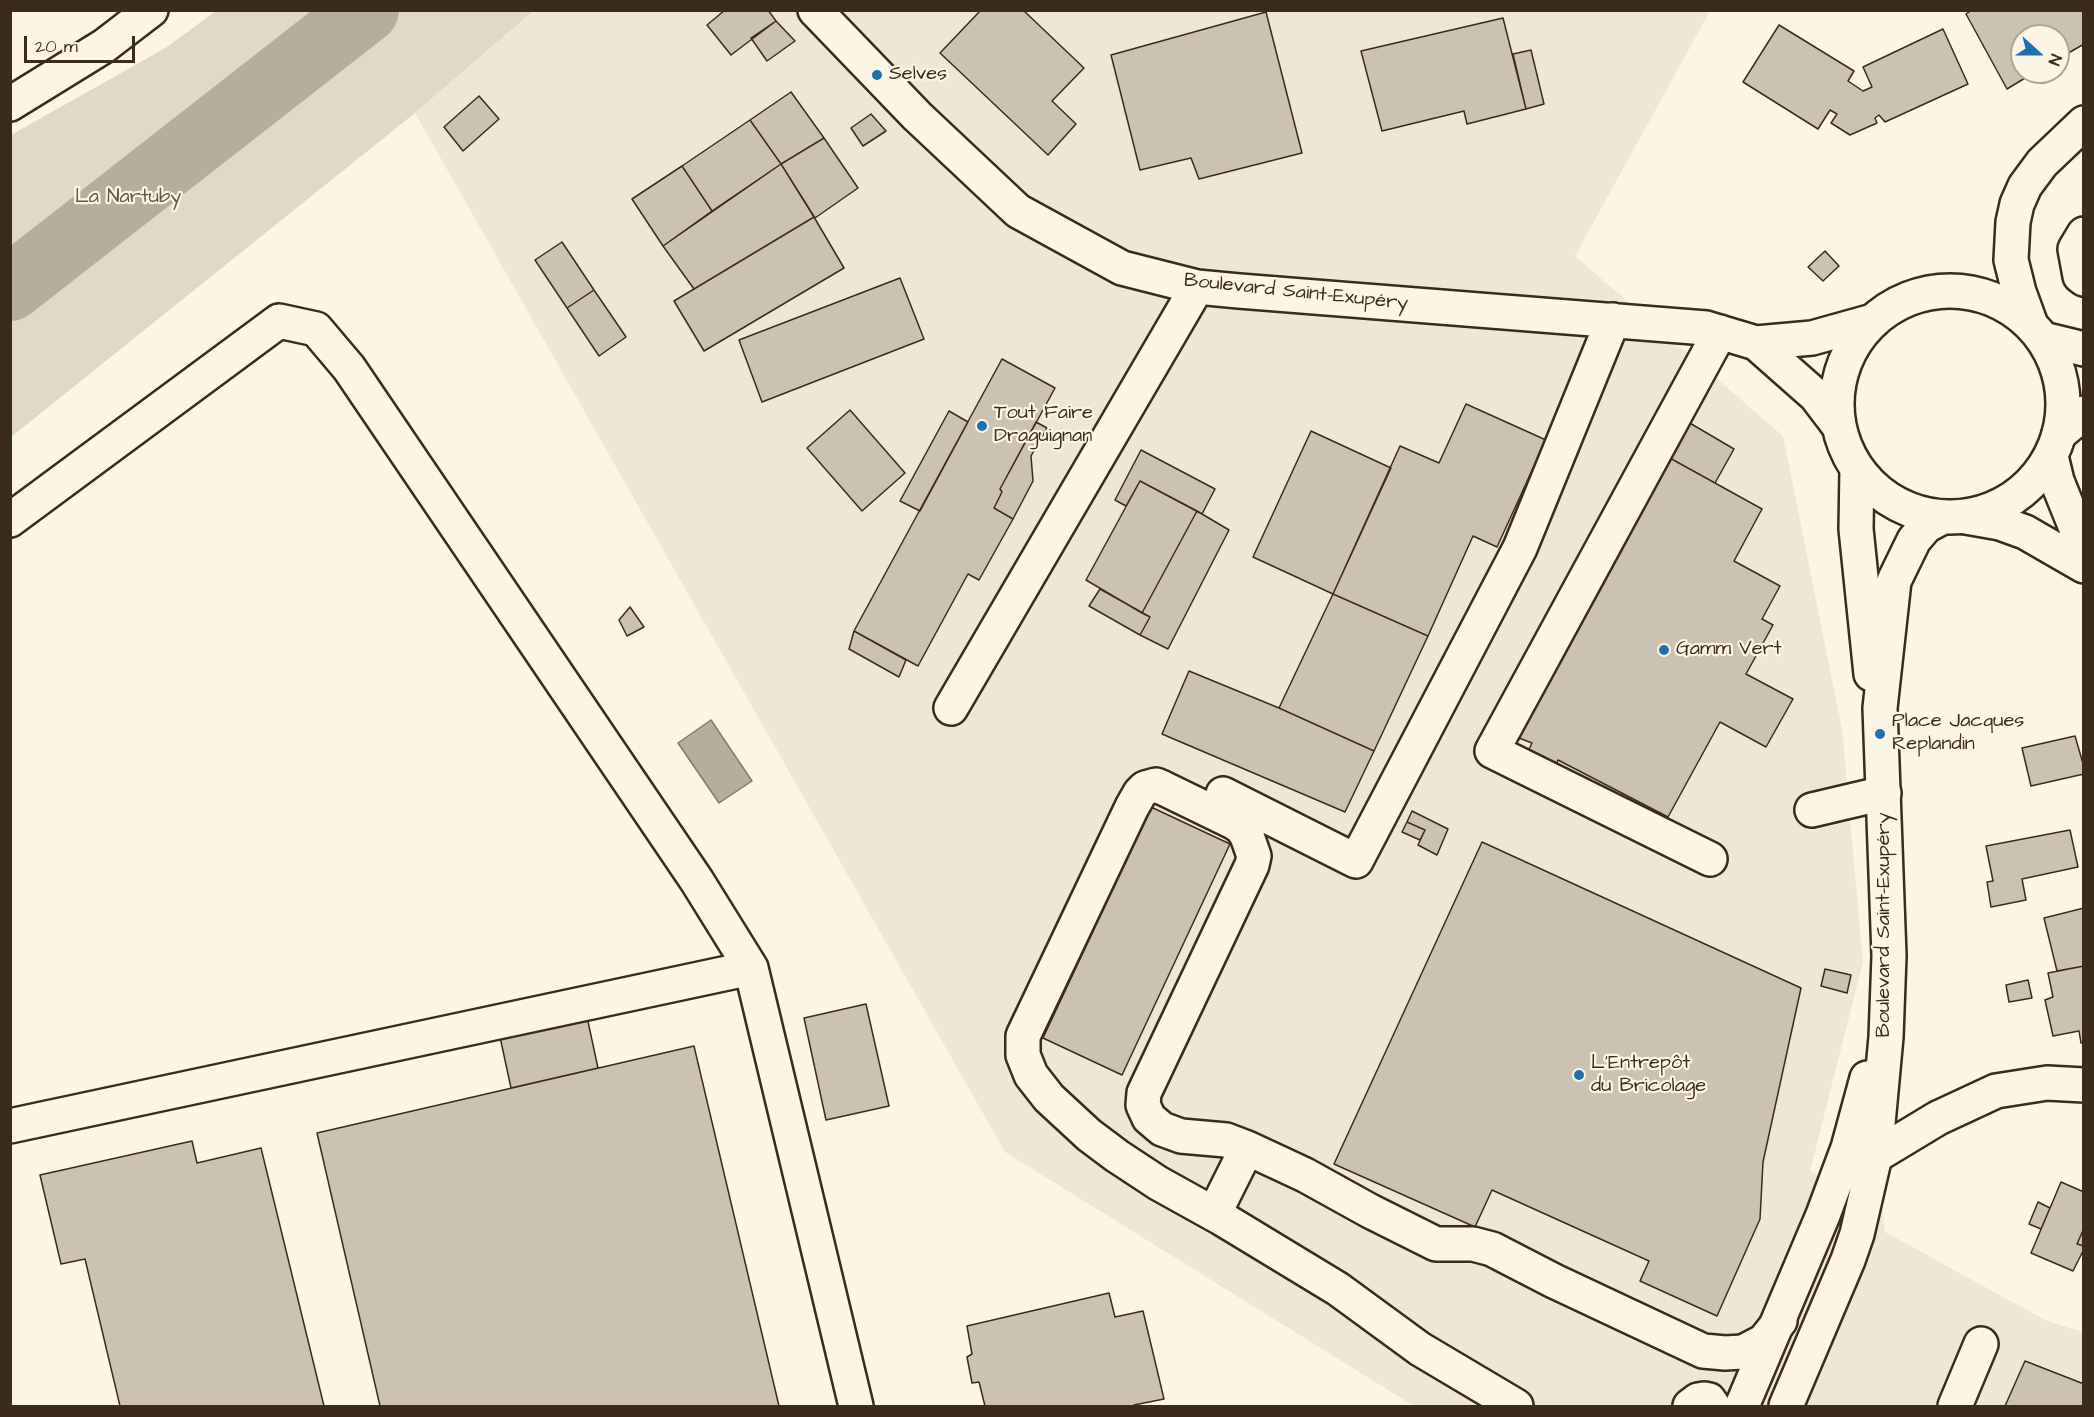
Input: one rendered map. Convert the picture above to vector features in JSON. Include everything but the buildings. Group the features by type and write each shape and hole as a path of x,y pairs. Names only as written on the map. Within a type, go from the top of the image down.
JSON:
{"main road":[{"path":"10,104 104,46 151,10"},
{"name":"Boulevard Saint-Exupéry","path":"815,10 917,116 1018,211 1122,268 1197,287 1706,328 1756,344 1816,396 1838,425"},
{"path":"2084,123 2042,163 2025,186 2017,204 2013,222 2011,260 2019,292 2060,375 2063,395 2062,415 2055,445 2057,481 2084,548"},
{"path":"2084,234 2075,249 2080,276 2084,279"},
{"path":"951,708 1197,287"},
{"path":"2084,349 2037,332 2001,303 1984,296 1966,291 1929,292 1890,308 1873,321 1858,338 1846,358 1839,379 1836,402 1838,425 1845,448 1857,469 1880,494 1909,510 2000,523 2025,532 2084,566"},
{"path":"1223,794 1356,861 1520,548 1612,320"},
{"path":"10,520 279,321 316,329 356,378 697,881 751,968 856,1407"},
{"path":"1756,344 1812,338 1873,321"},
{"path":"1710,859 1492,751 1720,332"},
{"path":"1954,517 1997,507 2025,490 2039,474 2055,445 2084,413"},
{"path":"1857,469 1856,530 1861,588 1871,675 1880,708"},
{"name":"Boulevard Saint-Exupéry","path":"1786,1407 1848,1260 1859,1225 1875,1156 1886,1037 1888,985 1880,708 1894,580 1914,540 1926,526 1954,517"},
{"path":"1516,1407 1420,1349 1338,1289 1158,1183 1089,1135 1038,1085 1026,1066 1023,1055 1023,1036 1132,807 1145,788 1156,785 1235,823 1247,836 1254,856 1252,865 1144,1093 1143,1105 1149,1118 1162,1129 1181,1136 1226,1140 1247,1148 1305,1175 1436,1244 1473,1244 1492,1249 1554,1281 1703,1351 1743,1352 1764,1341 1780,1321"},
{"path":"1812,810 1884,793"},
{"path":"10,1126 751,968"},
{"path":"1742,1407 1810,1249 1848,1148 1869,1072 1888,985"},
{"path":"1875,1156 1938,1118 1996,1091 2047,1083 2084,1085"},
{"path":"1214,1214 1247,1148"},
{"path":"1955,1407 1981,1344"},
{"path":"1725,1353 1759,1369 1774,1407"},
{"path":"1690,1407 1698,1400 1704,1399 1709,1401 1713,1407"}],"shaded area":[{"path":"533,11 1710,11 1575,256 1783,436 1842,729 1863,962 1810,1171 1882,1204 1885,1232 2047,1321 2083,1332 2083,1406 1414,1406 1005,1152 415,113"},
{"path":"711,720 752,781 719,803 678,743"}],"green space":[{"name":"La Nartuby","path":"217,10 533,11 415,113 11,437 11,135 167,47"}],"waterway":[{"name":"La Nartuby","path":"10,288 366,10"}],"place":[{"name":"Selves","path":"877,75"},
{"name":"Tout Faire Draguignan","path":"982,426"},
{"name":"Gamm Vert","path":"1664,650"},
{"name":"Place Jacques Replandin","path":"1880,734"},
{"name":"L'Entrepôt du Bricolage","path":"1579,1075"}]}
